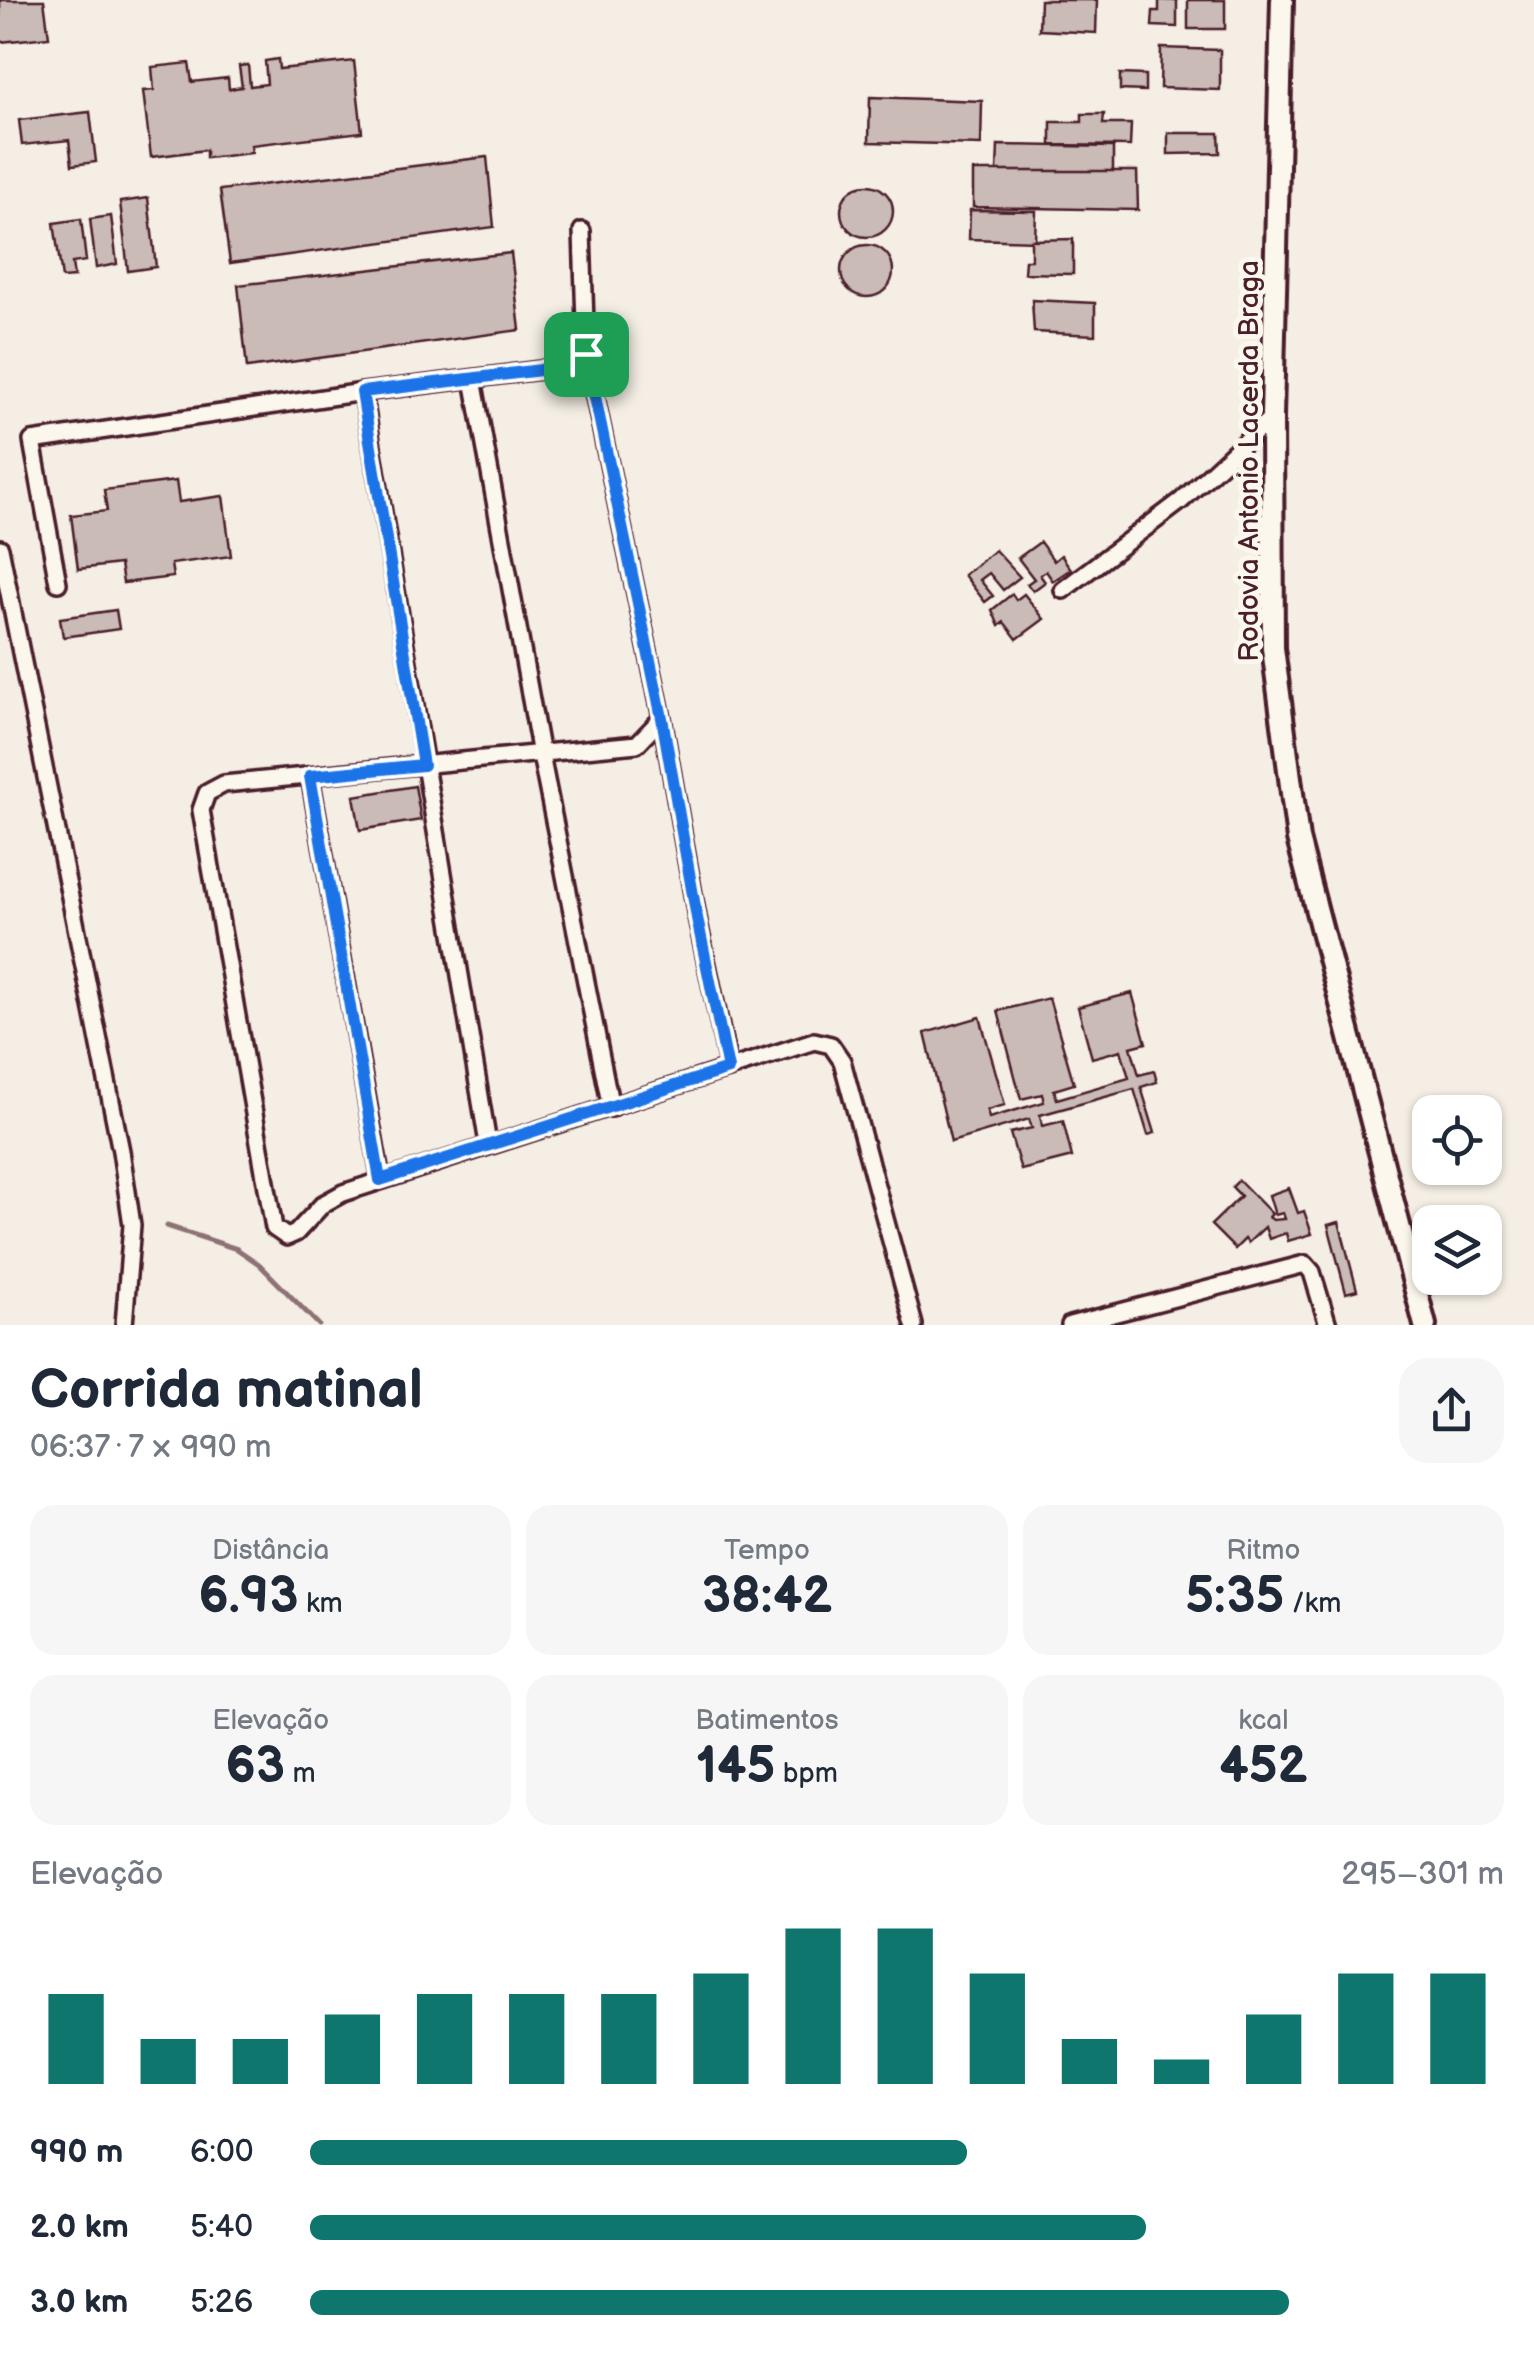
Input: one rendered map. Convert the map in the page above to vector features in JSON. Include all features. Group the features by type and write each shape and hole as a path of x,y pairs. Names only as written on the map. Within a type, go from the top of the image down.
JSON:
{"main road":[{"name":"Rodovia Antonio Lacerda Braga","path":"1282,0 1272,417 1272,648 1298,839 1425,1325"}],"street":[{"path":"582,231 586,354 662,718 728,1069"},
{"path":"58,583 32,441 541,370 586,354"},
{"path":"473,379 541,755 611,1108"},
{"path":"362,392 488,1144"},
{"path":"1063,590 1181,500 1272,417"},
{"path":"0,548 132,1225 124,1325"},
{"path":"662,718 637,744 224,784 207,794 201,810 274,1228 287,1237 296,1233 322,1204 343,1193 814,1041 832,1045 842,1062 914,1325"},
{"path":"310,776 380,1180"},
{"path":"1070,1325 1305,1264 1312,1272 1328,1325"}],"building":[{"path":"0,0 44,0 49,37 0,42"},
{"path":"1040,0 1097,0 1096,33 1039,30"},
{"path":"1159,0 1177,1 1177,27 1152,26"},
{"path":"1188,0 1225,0 1225,29 1188,29"},
{"path":"1161,48 1220,50 1220,90 1160,88"},
{"path":"278,59 279,69 354,61 362,132 251,145 252,153 206,158 206,150 151,157 143,91 154,90 152,67 189,63 192,82 228,78 229,89 242,87 239,66 248,65 250,86 267,84 265,61"},
{"path":"1120,74 1145,75 1145,91 1120,90"},
{"path":"870,97 982,101 981,145 869,142"},
{"path":"90,112 96,162 72,165 69,140 22,145 19,120"},
{"path":"1082,114 1104,114 1103,124 1131,124 1130,146 1051,145 1051,122 1082,122"},
{"path":"1168,133 1219,133 1220,153 1168,154"},
{"path":"998,145 1113,147 1113,173 997,171"},
{"path":"487,157 494,227 230,263 220,190"},
{"path":"973,171 1137,171 1138,210 973,207"},
{"path":"867,185 886,192 893,211 886,230 867,237 848,230 841,211 848,192"},
{"path":"148,198 156,267 128,271 120,202"},
{"path":"970,210 1036,211 1035,241 969,239"},
{"path":"111,216 117,264 96,268 90,219"},
{"path":"81,219 86,261 72,263 74,277 62,278 54,223"},
{"path":"1073,239 1073,274 1024,273 1025,260 1031,260 1031,240"},
{"path":"867,245 886,252 893,271 886,290 867,297 848,290 841,271 848,252"},
{"path":"511,253 520,330 247,368 238,285"},
{"path":"1032,300 1095,303 1095,335 1034,332"},
{"path":"176,481 179,502 223,496 231,556 171,564 173,577 123,583 120,564 78,569 71,515 107,511 104,490"},
{"path":"1040,542 1054,561 1061,555 1071,569 1053,581 1046,571 1040,575 1045,582 1033,591 1027,584 1034,579 1018,558"},
{"path":"995,550 1020,577 1003,590 989,573 980,580 993,596 985,602 964,575"},
{"path":"1012,594 1016,600 1024,594 1044,619 1017,639 1004,622 999,626 992,610"},
{"path":"116,610 119,629 63,637 60,618"},
{"path":"415,786 421,820 360,830 354,796"},
{"path":"1132,993 1146,1043 1131,1047 1139,1075 1154,1071 1157,1082 1141,1087 1155,1133 1148,1135 1134,1089 1040,1115 1042,1126 1063,1121 1072,1157 1021,1170 1010,1133 1032,1128 1029,1119 951,1142 925,1033 980,1017 1005,1105 987,1110 989,1118 1044,1102 1042,1094 1021,1099 998,1011 1049,998 1074,1084 1054,1090 1057,1099 1129,1078 1121,1050 1092,1058 1078,1007"},
{"path":"1239,1180 1272,1214 1269,1217 1273,1220 1285,1219 1283,1213 1275,1215 1269,1195 1289,1188 1298,1213 1304,1211 1312,1234 1288,1241 1286,1233 1269,1239 1265,1227 1235,1249 1211,1225 1241,1196 1232,1187"},
{"path":"1339,1222 1357,1290 1346,1293 1328,1225"}],"waterway":[{"path":"167,1226 237,1249 259,1264 319,1325"}],"route":[{"path":"586,354 662,718 728,1069 380,1180 310,776 423,765 362,392 541,370 586,354"}]}
